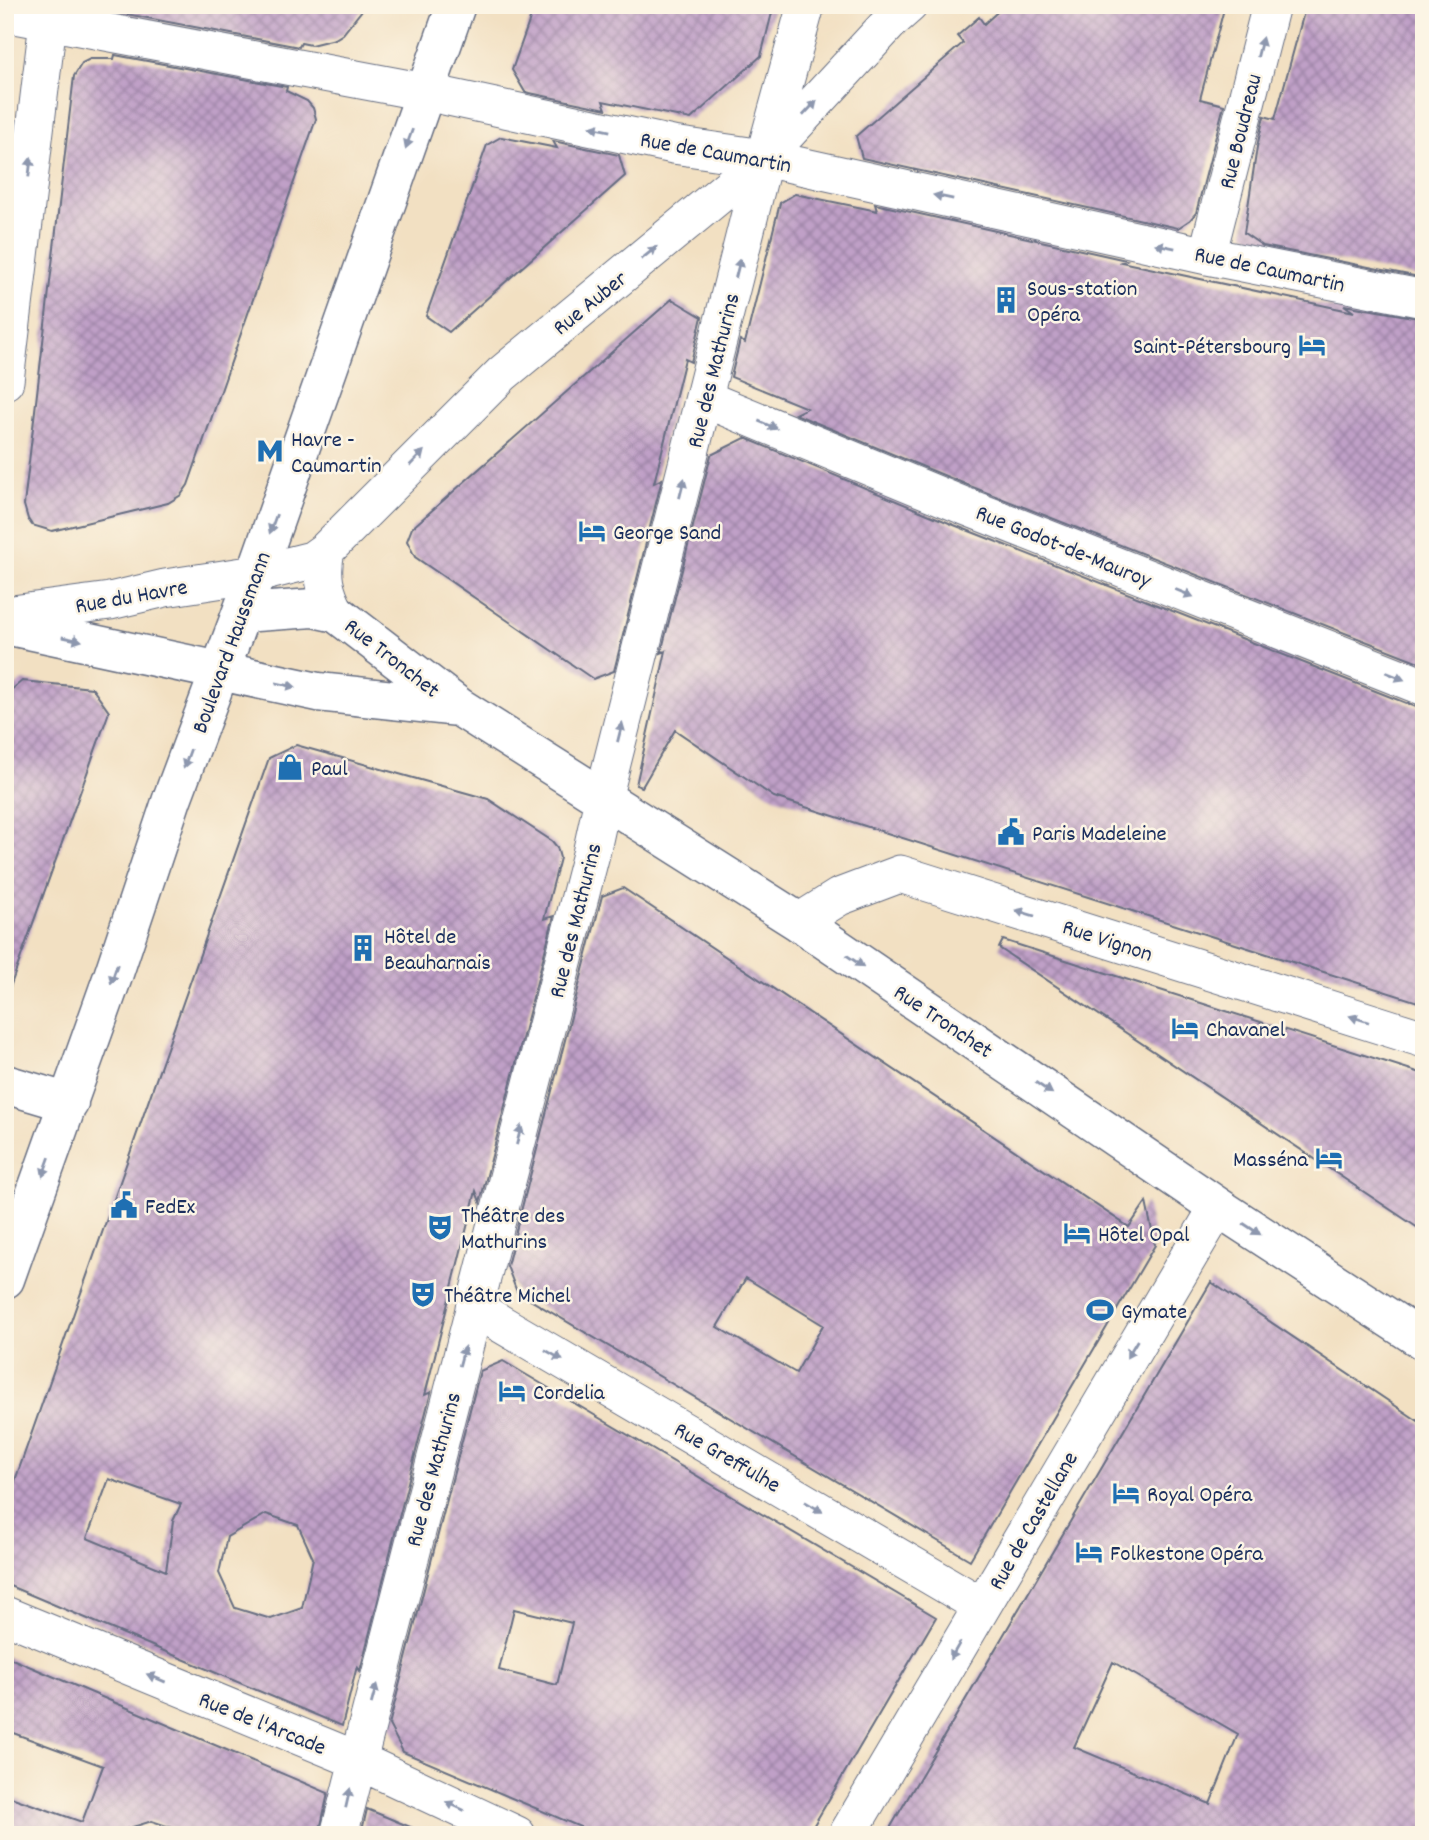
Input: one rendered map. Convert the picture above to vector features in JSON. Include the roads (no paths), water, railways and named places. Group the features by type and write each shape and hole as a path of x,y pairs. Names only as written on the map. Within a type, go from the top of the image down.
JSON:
{"main road":[{"name":"Boulevard Haussmann","path":"5,1279 69,1103 172,799 256,574 408,89 456,5"},
{"name":"Rue Tronchet","path":"242,613 313,608 336,613 459,708 799,922 1217,1207 1424,1341"},
{"name":"Rue du Havre","path":"5,625 148,654 219,672"},
{"name":"Rue Tronchet","path":"219,672 318,692 459,708"},
{"path":"5,1084 69,1103"}],"street":[{"name":"Rue des Mathurins","path":"339,1835 592,854 603,799 764,158 806,5"},
{"name":"Rue Auber","path":"256,574 312,561 326,550 502,374 764,158 909,5"},
{"name":"Rue Boudreau","path":"1207,256 1270,5"},
{"name":"Rue de Caumartin","path":"5,13 49,13 673,145 764,158 1207,256 1424,299"},
{"path":"5,381 49,13"},
{"name":"Rue Godot-de-Mauroy","path":"705,399 962,505 1424,687"},
{"path":"326,550 322,568 326,595 336,613"},
{"name":"Rue du Havre","path":"5,615 110,600 165,588 256,574"},
{"name":"Rue Vignon","path":"799,922 839,897 900,874 1424,1039"},
{"name":"Rue de Castellane","path":"847,1835 1217,1207"},
{"name":"Rue Greffulhe","path":"474,1308 982,1606"},
{"name":"Rue de l'Arcade","path":"5,1615 357,1760 517,1835"}],"place":[{"name":"Sous-station Opéra","path":"1006,300"},
{"name":"Saint-Pétersbourg","path":"1312,345"},
{"name":"Havre - Caumartin","path":"270,451"},
{"name":"George Sand","path":"592,531"},
{"name":"Paul","path":"290,767"},
{"name":"Paris Madeleine","path":"1011,832"},
{"name":"Hôtel de Beauharnais","path":"363,948"},
{"name":"Chavanel","path":"1185,1028"},
{"name":"Masséna","path":"1329,1158"},
{"name":"FedEx","path":"124,1205"},
{"name":"Théâtre des Mathurins","path":"440,1227"},
{"name":"Hôtel Opal","path":"1077,1233"},
{"name":"Théâtre Michel","path":"423,1294"},
{"name":"Gymate","path":"1100,1310"},
{"name":"Cordelia","path":"512,1391"},
{"name":"Royal Opéra","path":"1126,1493"},
{"name":"Folkestone Opéra","path":"1089,1552"}]}
